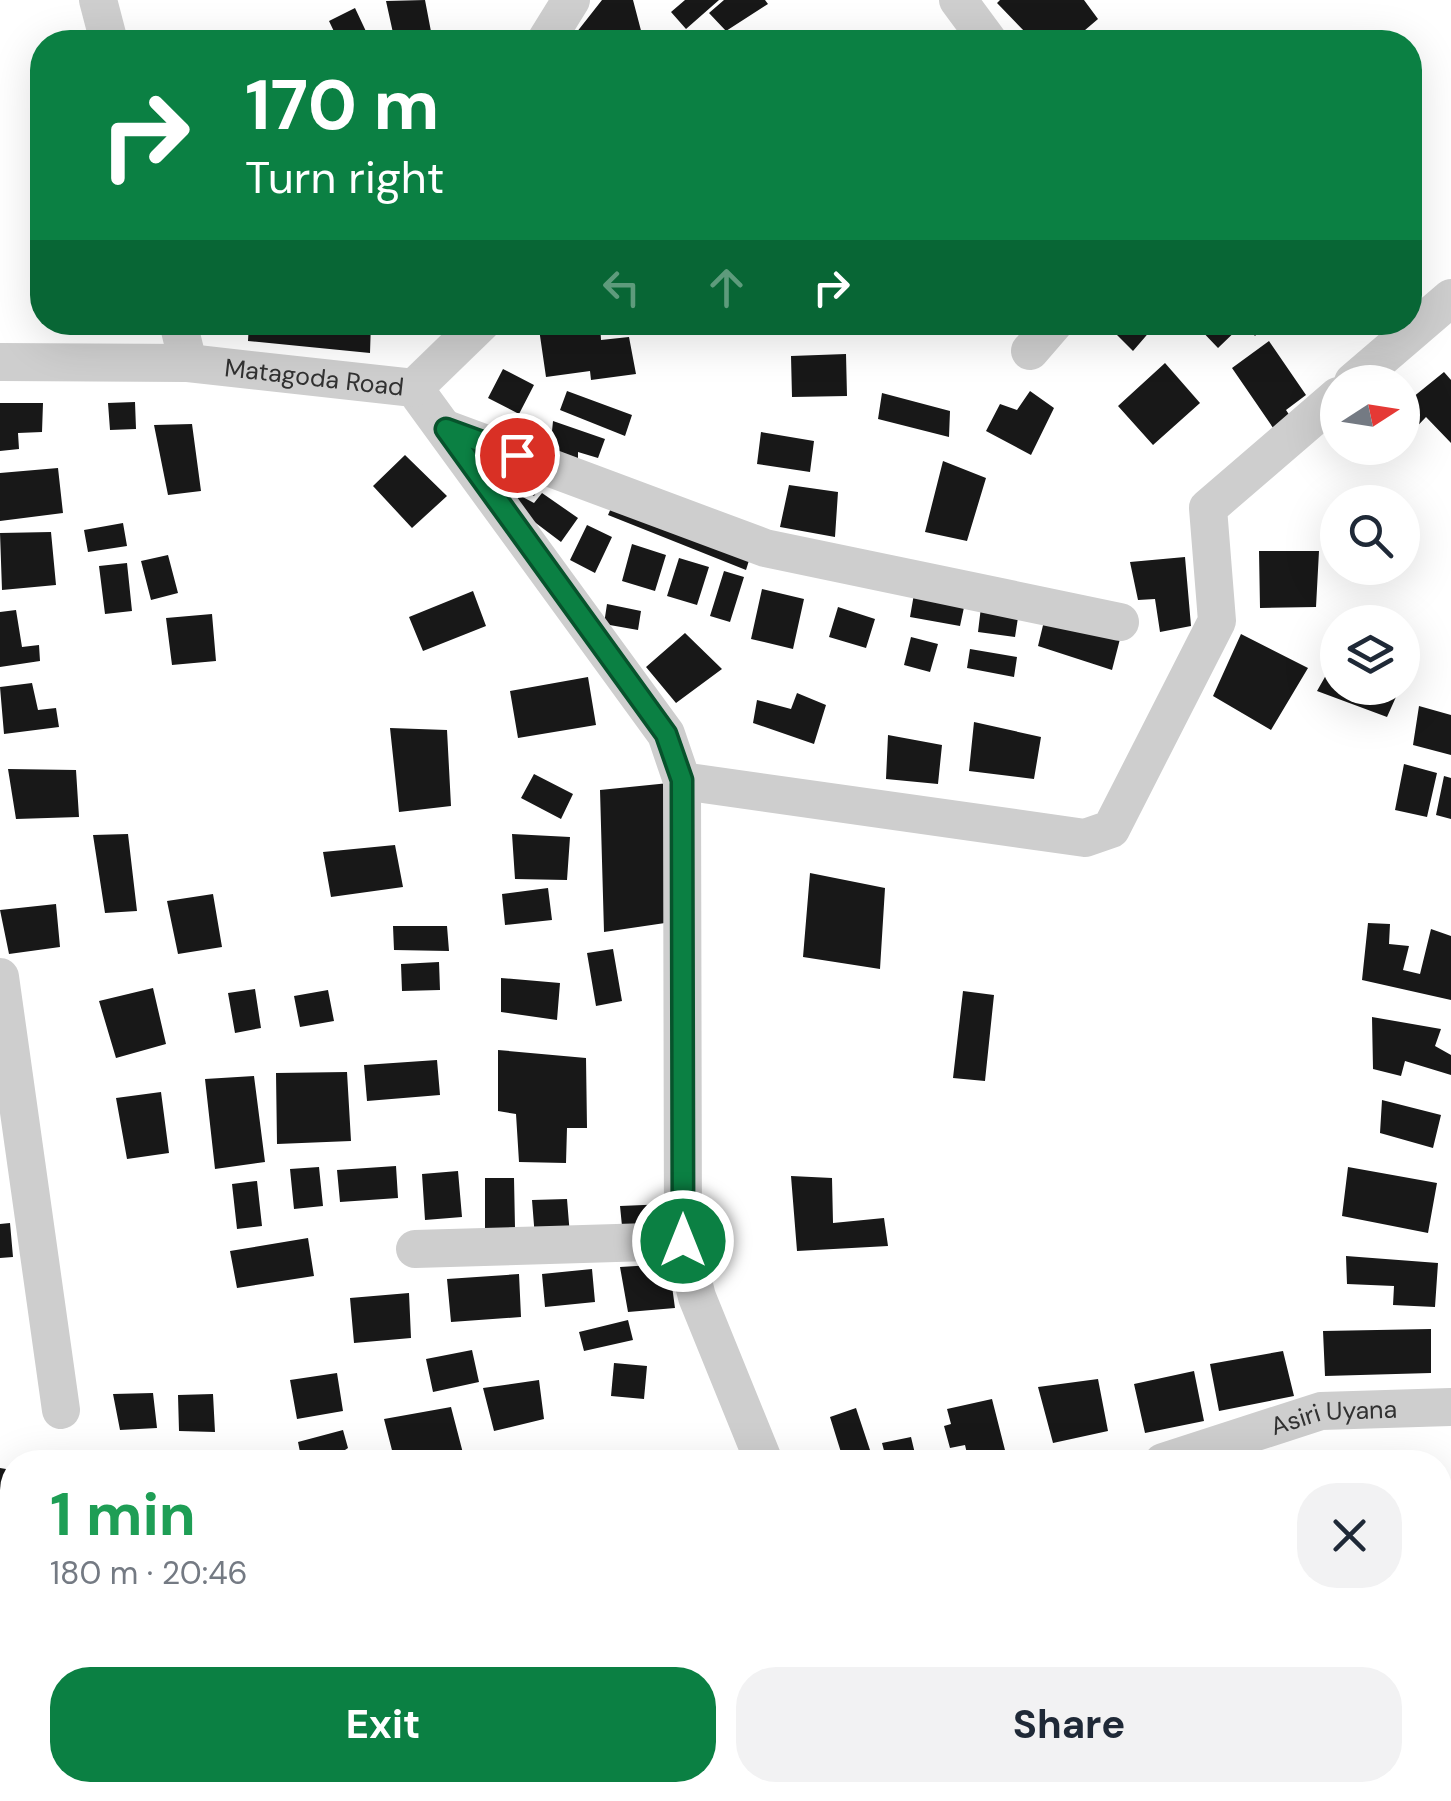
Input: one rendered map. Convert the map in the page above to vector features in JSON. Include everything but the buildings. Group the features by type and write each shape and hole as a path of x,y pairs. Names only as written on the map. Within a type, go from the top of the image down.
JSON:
{"street":[{"path":"98,0 106,30"},
{"path":"552,30 570,0"},
{"path":"958,0 980,30"},
{"path":"1422,323 1451,298"},
{"path":"181,335 188,363"},
{"path":"414,388 469,335"},
{"path":"1030,352 1044,335"},
{"path":"1373,365 1408,335"},
{"name":"Matagoda Road","path":"0,362 188,363 414,388 666,734 682,780 683,1241 697,1297 759,1450"},
{"path":"682,780 1085,838 1111,829 1217,621 1208,508 1320,412"},
{"path":"446,429 766,548 1120,622"},
{"path":"0,977 61,1410"},
{"path":"415,1249 683,1241"},
{"name":"Asiri Uyana","path":"1199,1450 1321,1410 1451,1407"}],"route":[{"path":"517,455 446,429 666,734 682,780 683,1241"}]}
